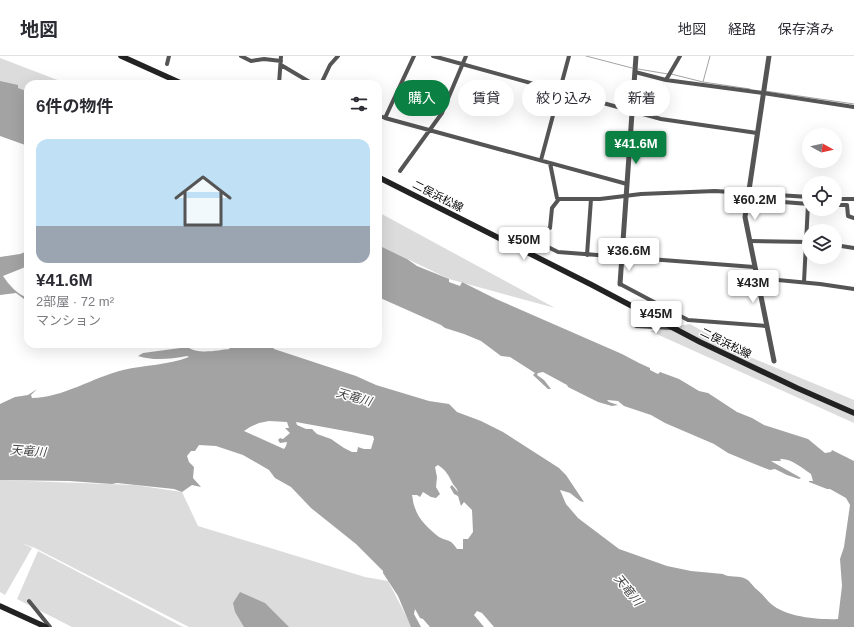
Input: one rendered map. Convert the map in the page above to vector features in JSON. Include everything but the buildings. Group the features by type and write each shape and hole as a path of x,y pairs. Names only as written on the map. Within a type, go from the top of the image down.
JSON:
{"main road":[{"path":"121,56 174,80"},
{"name":"二俣浜松線","path":"382,179 700,342 790,385 854,413"},
{"path":"0,606 46,627"}],"street":[{"path":"167,64 169,56"},
{"path":"241,56 281,63 307,80"},
{"path":"279,80 282,56"},
{"path":"323,80 330,65 338,56"},
{"path":"385,118 414,56"},
{"path":"433,56 522,81"},
{"path":"400,171 442,113 466,56"},
{"path":"563,80 569,56"},
{"path":"634,80 636,56"},
{"path":"635,72 666,80 680,56"},
{"path":"769,56 745,217 774,361"},
{"path":"670,81 854,107"},
{"path":"541,160 553,116"},
{"path":"632,116 620,284 688,320 766,326"},
{"path":"650,116 661,119 758,133"},
{"path":"382,117 627,184"},
{"path":"550,163 557,198 559,199"},
{"path":"559,199 591,200 641,194 715,191 802,197"},
{"path":"559,199 552,208 550,228 545,230 544,245 558,252 754,267"},
{"path":"842,199 854,199"},
{"path":"587,255 591,200"},
{"path":"747,201 802,204"},
{"path":"842,206 847,206 848,216 854,218"},
{"path":"750,241 802,242"},
{"path":"842,246 854,248"},
{"path":"804,282 805,264"},
{"path":"757,278 854,288"},
{"path":"636,326 677,329"},
{"path":"29,601 50,627"}],"shaded area":[{"path":"0,58 58,80 24,80 24,95 0,86"},
{"path":"382,214 555,308 449,279 382,247"},
{"path":"690,324 745,355 854,400 854,423 650,331"},
{"path":"0,480 135,485 182,492 198,526 365,577 388,581 412,627 189,627 35,548 21,543 32,548 5,595 0,592"},
{"path":"38,551 183,627 72,627 17,599"}],"water":[{"path":"0,81 18,85 18,88 24,90 24,145 0,136"},
{"name":"天竜川","path":"382,247 407,259 417,266 449,279 449,282 460,286 462,282 496,299 622,354 650,368 650,370 658,374 660,372 679,379 699,391 708,393 737,412 764,425 808,439 825,453 831,452 832,450 854,461 854,627 494,627 482,613 477,611 474,615 484,627 430,627 423,619 420,618 415,609 414,614 421,627 411,627 398,596 383,571 356,544 311,508 291,487 275,478 269,470 243,455 216,446 199,445 195,451 191,451 187,456 189,462 194,467 193,478 201,487 192,485 182,492 174,489 117,483 0,480 0,404 15,397 28,395 37,389 31,395 32,398 55,395 123,370 173,362 189,357 156,359 138,356 143,353 180,348 208,351 230,349 229,348 273,348 356,376 376,385 429,401 449,404 457,412 481,421 503,432 559,468 566,475 584,502 580,501 570,493 560,490 566,504 578,518 619,549 667,566 691,571 740,577 749,581 768,601 782,611 811,618 838,619 842,586 840,559 844,547 850,505 846,498 830,489 809,482 813,481 811,474 788,460 780,459 781,461 771,461 801,478 799,479 787,475 775,469 770,470 728,453 714,444 665,423 651,415 624,406 618,401 607,400 618,405 612,406 598,402 543,372 538,373 537,375 544,380 551,389 548,389 533,375 535,373 510,357 501,356 481,341 445,328 382,299","holes":["269,421 287,422 289,428 285,428 290,433 283,439 280,438 278,440 280,443 287,442 284,449 244,431 259,423","296,422 373,436 374,439 371,449 358,447 357,452 352,452 331,439 317,434 312,429 306,429 297,425","438,465 447,473 457,489 458,492 452,485 450,487 454,494 458,496 461,506 464,502 472,510 473,532 468,539 463,539 463,549 457,549 451,542 439,537 432,531 422,520 414,506 412,495 417,495 420,497 423,492 436,498 440,494 436,487 437,477 435,467"]},
{"path":"24,252 24,267 3,276 14,289 24,296 24,299 16,293 0,295 0,257"},
{"path":"240,592 265,603 289,627 244,627 235,612 233,603"}],"waterway":[{"path":"586,56 632,68"},
{"path":"703,82 710,56"},
{"path":"638,69 668,74"},
{"path":"671,74 703,82 750,89"},
{"path":"765,91 854,104"}]}
